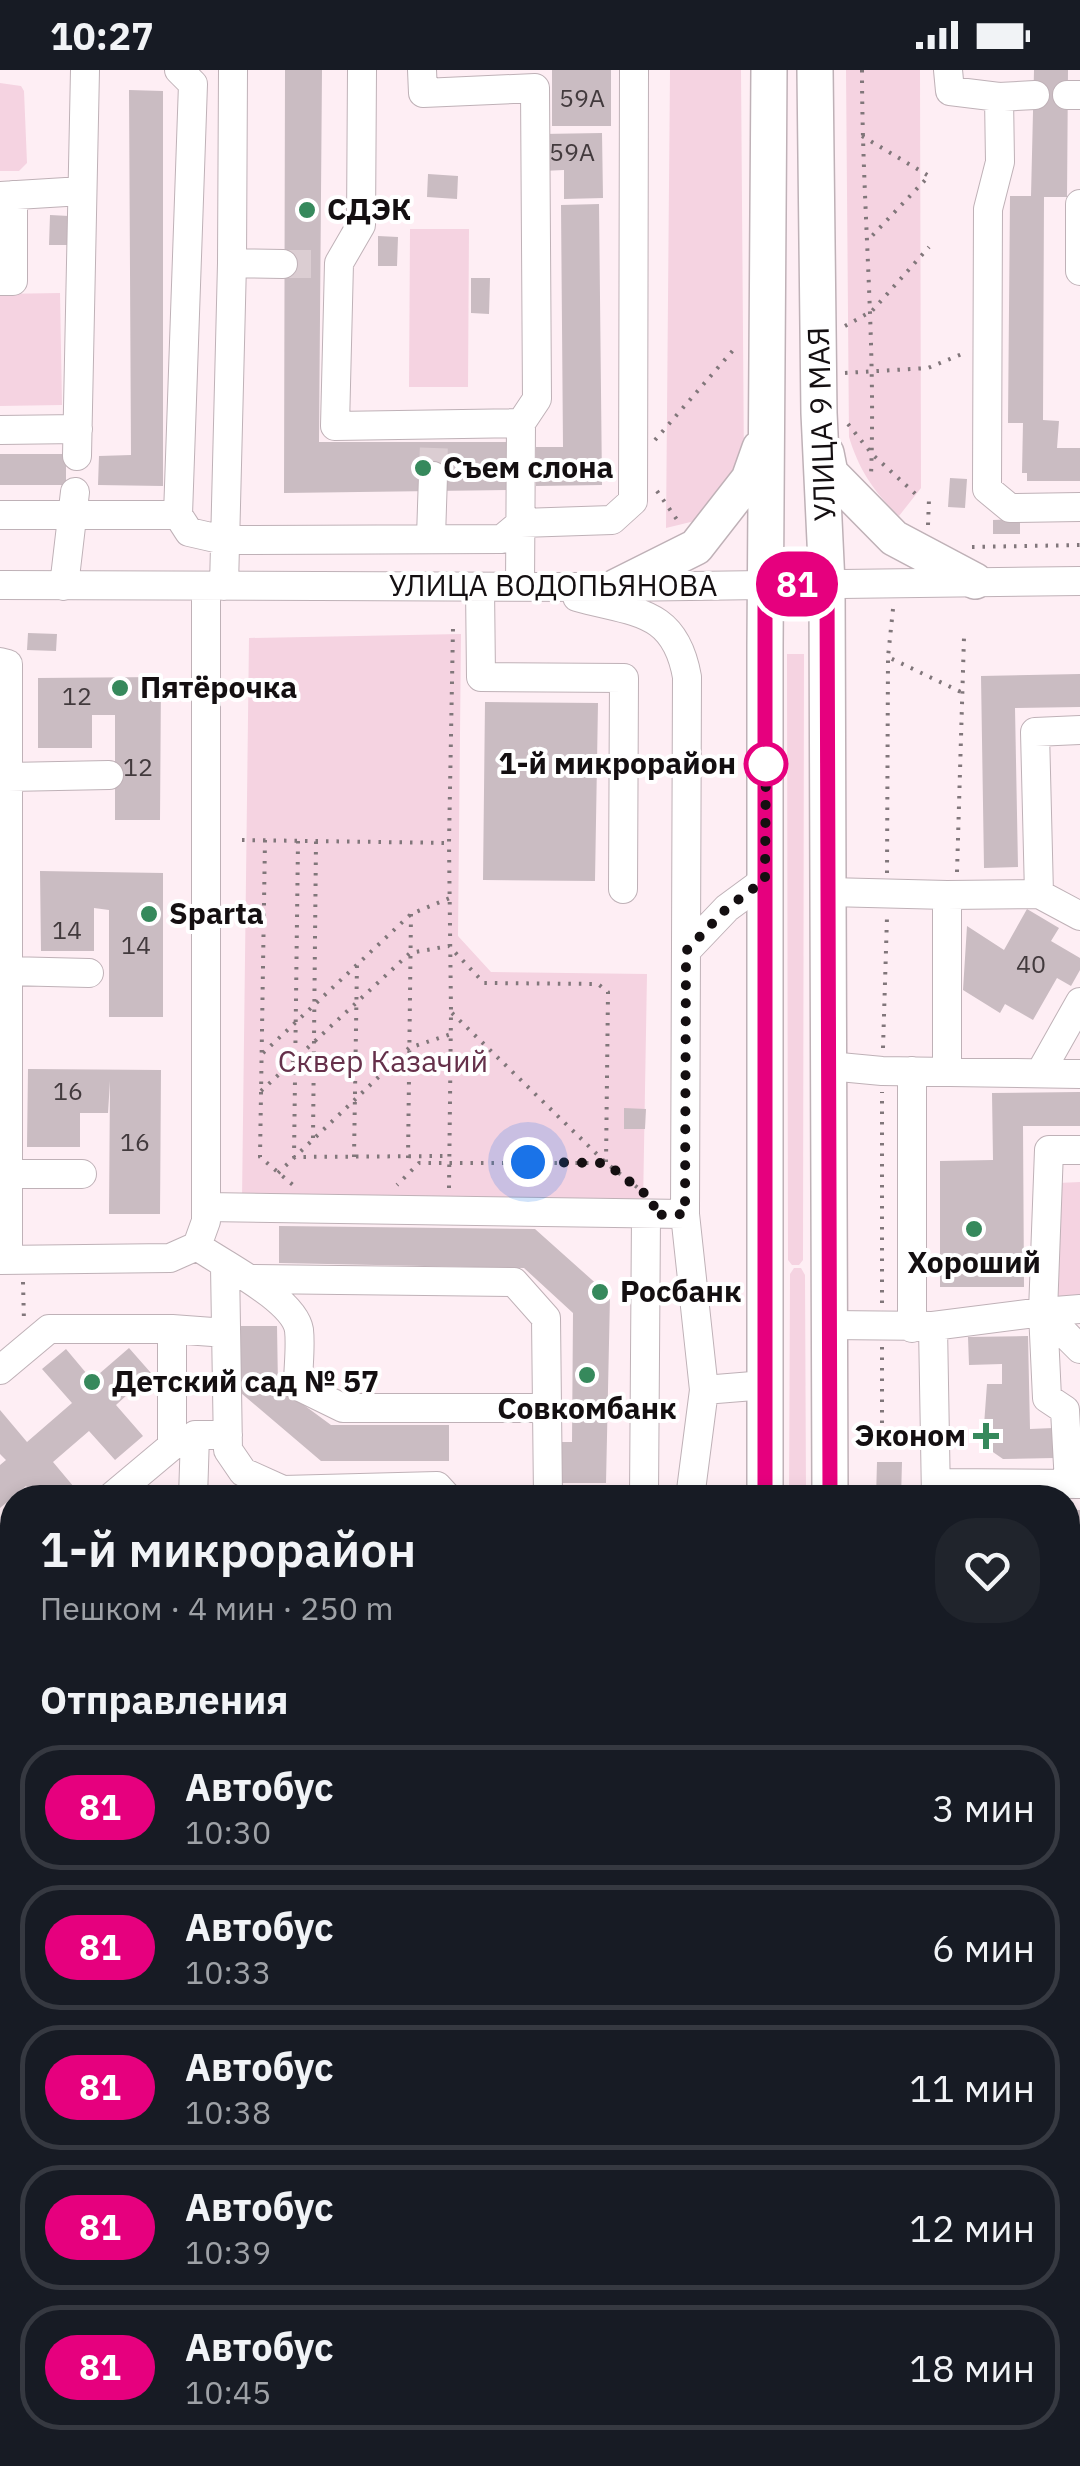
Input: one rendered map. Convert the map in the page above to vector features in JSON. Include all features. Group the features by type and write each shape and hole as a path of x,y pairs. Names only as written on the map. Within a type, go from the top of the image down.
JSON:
{"main road":[{"name":"УЛИЦА 9 МАЯ","path":"765,1485 769,70"},
{"name":"УЛИЦА 9 МАЯ","path":"815,70 836,407 827,584 830,1485"},
{"path":"836,407 830,474 894,538 972,564"},
{"path":"616,587 696,547 749,479 768,428"}],"street":[{"path":"0,430 77,443 86,70"},
{"path":"179,70 193,84 178,515 190,532 224,540 502,539 521,523 612,520 633,501 634,70"},
{"path":"0,662 8,664 4,1260 170,1258 197,1246 206,1221 215,586 224,540 233,70"},
{"path":"362,70 361,226 329,264 335,426 434,433 521,424"},
{"path":"422,70 423,93 535,88 536,399 521,424 521,523 531,587 651,617 667,627 678,643 687,677 685,1214 704,1390 692,1485"},
{"path":"948,70 950,91 999,97 1035,95"},
{"path":"999,97 1000,162 988,209 987,488 1010,508 1080,506"},
{"path":"0,281 13,281 6,195 82,191"},
{"path":"1080,204 1080,272"},
{"path":"232,263 283,264"},
{"path":"432,537 433,476"},
{"path":"0,515 74,503 178,515"},
{"path":"64,586 74,503"},
{"name":"УЛИЦА ВОДОПЬЯНОВА","path":"0,585 827,584 972,564 1080,581"},
{"path":"480,587 481,677 624,678 623,889"},
{"path":"1040,894 1036,732 1080,730"},
{"path":"5,772 109,776"},
{"path":"686,951 727,908 765,880"},
{"path":"829,892 1040,894 1080,916"},
{"path":"947,1070 951,895"},
{"path":"8,971 89,973"},
{"path":"1040,1073 1080,1002"},
{"path":"829,1066 1080,1074"},
{"path":"912,1071 923,1327 936,1485"},
{"path":"1074,1484 1065,1410 1048,1398 1043,1312 1049,1150 1080,1150"},
{"path":"6,1168 82,1174"},
{"path":"206,1207 685,1214"},
{"path":"644,1485 650,1215"},
{"path":"197,1246 225,1266 254,1278 514,1282 546,1318 548,1485"},
{"path":"225,1266 228,1450 243,1472 272,1485"},
{"path":"254,1278 296,1323 298,1386 342,1408 546,1408"},
{"path":"830,1325 923,1327 1080,1309"},
{"path":"1043,1312 1080,1349"},
{"path":"0,1370 50,1328 226,1332"},
{"path":"172,1329 192,1485"},
{"path":"704,1390 765,1385"},
{"path":"126,1485 184,1434 228,1435"}],"path":[{"path":"862,70 872,311 870,482"},
{"path":"862,136 929,176 867,240"},
{"path":"845,342 845,326 872,311 929,247"},
{"path":"921,499 872,454 836,407 845,373 928,368 988,344"},
{"path":"652,444 735,348"},
{"path":"652,483 687,534"},
{"path":"972,564 1080,545"},
{"path":"893,609 888,657 962,692"},
{"path":"448,1210 448,843 454,628"},
{"path":"951,895 964,637"},
{"path":"242,840 448,843"},
{"path":"265,840 260,1157 292,1186"},
{"path":"294,1157 298,841"},
{"path":"313,1138 316,841"},
{"path":"261,1054 410,914 450,898"},
{"path":"408,1158 410,914"},
{"path":"261,1092 410,954 449,946"},
{"path":"449,946 484,983 598,984 608,992 606,1163"},
{"path":"354,1157 358,964"},
{"path":"451,1012 606,1163 654,1201 650,1215"},
{"path":"278,1173 409,1048 451,1034"},
{"path":"294,1157 606,1163"},
{"path":"382,1185 400,1185 420,1163 450,1159"},
{"path":"23,1286 24,1336 31,1344"}],"green space":[{"path":"670,70 741,70 744,467 703,519 666,528"},
{"path":"846,70 920,70 921,488 899,516 868,480 849,437"},
{"path":"0,83 21,86 24,91 27,163 19,171 0,171"},
{"path":"410,229 469,229 468,387 409,387"},
{"path":"60,293 62,405 0,406 0,294"},
{"name":"Сквер Казачий","path":"461,634 458,936 491,972 647,974 643,1206 242,1200 249,638"},
{"path":"787,654 804,654 803,1260 799,1265 788,1260"},
{"path":"1080,1182 1080,1298 1055,1299 1058,1183"},
{"path":"794,1268 801,1268 805,1275 806,1485 789,1485 790,1274"}],"building":[{"path":"285,70 322,70 319,442 509,442 508,490 284,493"},
{"path":"552,70 611,70 611,126 552,126"},
{"path":"1034,70 1068,70 1067,197 1044,197 1043,420 1059,421 1057,448 1080,448 1080,481 1027,481 1027,473 1022,473 1023,423 1008,423 1010,196 1031,196"},
{"path":"129,90 163,91 163,486 98,485 99,456 131,455"},
{"path":"602,133 603,198 564,199 564,170 542,171 542,134"},
{"path":"428,174 458,176 457,199 427,197"},
{"path":"599,204 602,485 536,486 536,447 563,447 561,205"},
{"path":"50,215 69,216 68,245 49,245"},
{"path":"378,236 398,237 397,266 378,266"},
{"path":"471,278 490,278 489,314 471,313"},
{"path":"0,454 66,454 66,485 0,485"},
{"path":"950,478 967,479 965,508 948,507"},
{"path":"1020,519 1020,534 993,534 993,520"},
{"path":"28,633 57,634 56,651 27,650"},
{"path":"1080,674 1080,707 1015,708 1018,867 984,868 981,676"},
{"path":"161,677 160,820 115,820 115,715 92,715 92,748 38,748 38,678"},
{"path":"485,702 598,703 595,881 483,880"},
{"path":"40,871 163,873 163,1017 109,1017 109,910 94,908 94,951 41,951"},
{"path":"1027,909 1059,928 1051,941 1080,958 1080,970 1071,986 1057,978 1033,1020 1005,1004 1000,1013 963,990 967,926 1004,950"},
{"path":"28,1069 161,1070 160,1214 109,1214 110,1081 108,1113 80,1113 80,1147 27,1147"},
{"path":"1080,1092 1080,1126 1023,1126 1024,1287 940,1287 940,1161 993,1160 992,1093"},
{"path":"624,1108 646,1109 645,1129 624,1129"},
{"path":"279,1226 535,1229 610,1296 606,1483 557,1483 557,1442 572,1442 573,1313 524,1268 279,1263"},
{"path":"241,1326 277,1326 278,1386 331,1425 449,1425 449,1461 321,1461 241,1393"},
{"path":"1028,1336 1030,1429 1053,1428 1054,1458 1003,1459 983,1439 987,1384 1002,1384 1002,1364 969,1365 968,1337"},
{"path":"129,1348 151,1373 116,1405 143,1436 115,1460 89,1431 53,1462 72,1485 0,1485 0,1465 6,1460 0,1454 0,1410 27,1442 72,1403 42,1369 66,1349 92,1380"},
{"path":"877,1462 902,1462 901,1485 876,1485"}],"tunnel":[{"path":"283,264 319,264"},
{"path":"433,476 434,442"}],"bus line":[{"name":"81","path":"765,1485 765,585 827,584 830,1485"}],"place":[{"name":"СДЭК","path":"307,210"},
{"name":"Съем слона","path":"423,468"},
{"name":"Пятёрочка","path":"120,688"},
{"name":"1-й микрорайон","path":"766,764"},
{"name":"Sparta","path":"149,914"},
{"name":"Хороший","path":"974,1229"},
{"name":"Росбанк","path":"600,1292"},
{"name":"Совкомбанк","path":"587,1375"},
{"name":"Детский сад № 57","path":"92,1382"},
{"name":"Эконом","path":"986,1436"}],"route":[{"path":"528,1162 606,1163 654,1201 653,1215 685,1214 686,951 727,908 765,880 766,749 766,764"}]}
